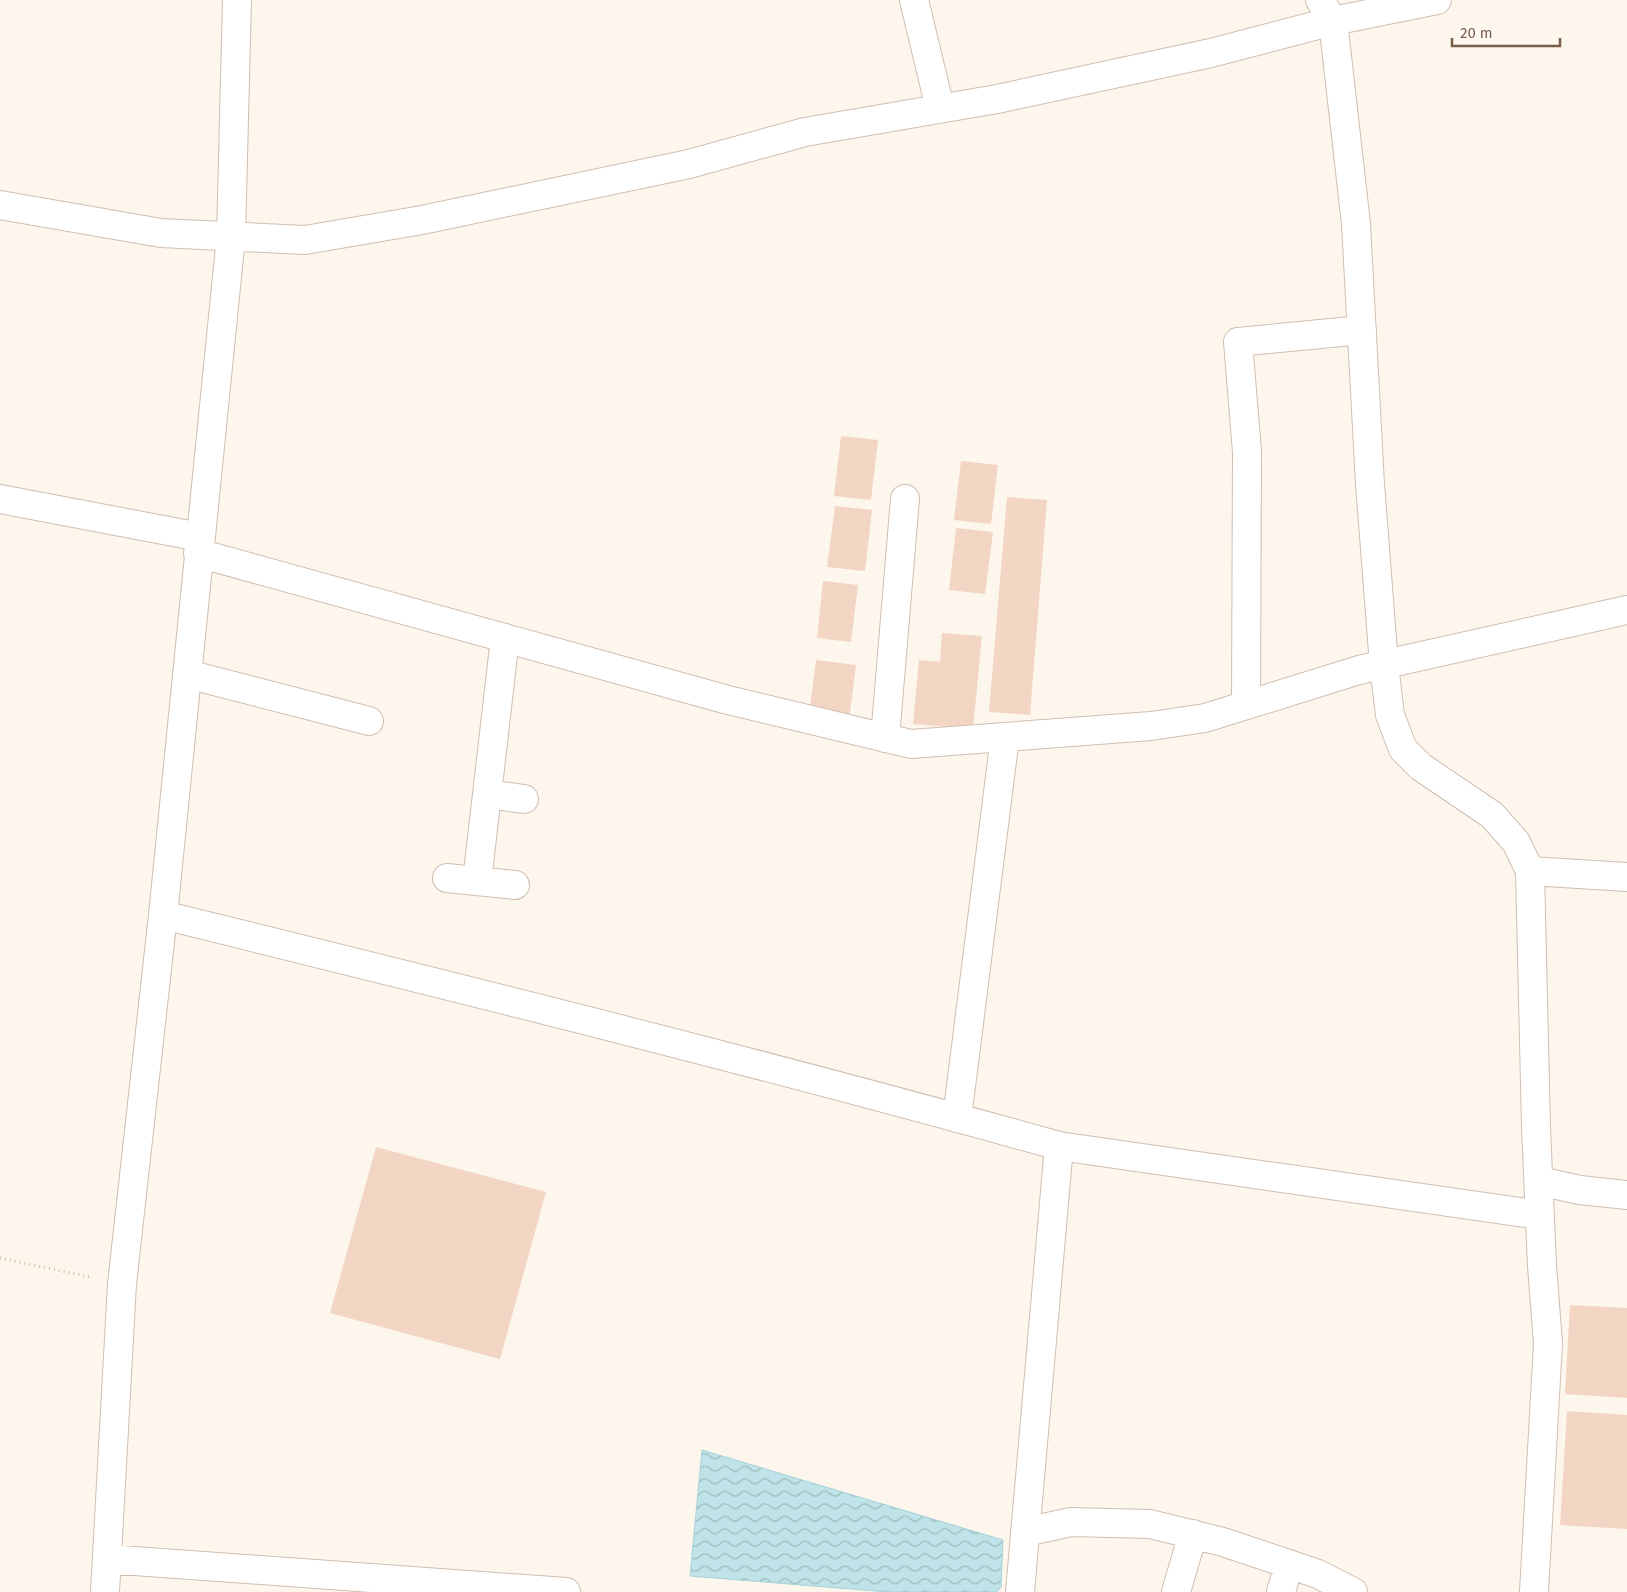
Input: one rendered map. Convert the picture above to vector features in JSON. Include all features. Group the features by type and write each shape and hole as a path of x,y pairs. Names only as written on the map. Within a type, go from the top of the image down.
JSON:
{"street":[{"path":"105,1592 122,1284 164,915 186,674 231,237 237,0"},
{"path":"914,0 940,108"},
{"path":"0,205 161,233 305,240 422,220 689,164 805,132 997,99 1211,53 1326,10 1437,0"},
{"path":"1326,10 1356,224 1384,665 1390,716 1403,749 1421,767 1492,815 1516,842 1530,871 1540,1214 1548,1343 1534,1592"},
{"path":"1246,705 1247,452 1238,342 1362,330"},
{"path":"0,499 199,545 505,638 728,700 911,744 1151,726 1205,718 1384,665 1627,610"},
{"path":"885,738 905,499"},
{"path":"477,881 505,638"},
{"path":"186,674 369,721"},
{"path":"957,1118 1005,737"},
{"path":"487,794 524,799"},
{"path":"1530,871 1627,877"},
{"path":"448,878 515,885"},
{"path":"164,915 651,1036 1059,1146 1540,1214"},
{"path":"1020,1592 1059,1146"},
{"path":"1539,1181 1580,1190 1627,1196"},
{"path":"1025,1532 1071,1522 1150,1524 1223,1542 1289,1564 1318,1574 1353,1592"},
{"path":"1176,1592 1193,1534"},
{"path":"107,1559 566,1592"},
{"path":"1282,1592 1289,1564"}],"path":[{"path":"0,1258 122,1284"}],"water":[{"path":"702,1450 1003,1540 1001,1587 997,1592 888,1592 690,1576"}],"building":[{"path":"841,436 878,440 871,500 834,496"},
{"path":"961,461 998,465 991,524 954,520"},
{"path":"1007,497 1047,500 1030,715 989,712"},
{"path":"835,506 872,510 865,571 827,567"},
{"path":"956,528 993,532 985,594 949,590"},
{"path":"823,581 858,585 851,642 817,638"},
{"path":"942,633 982,636 973,729 913,724 919,660 940,662"},
{"path":"816,660 856,665 849,720 809,715"},
{"path":"376,1147 546,1192 500,1359 330,1313"},
{"path":"1570,1305 1627,1308 1627,1398 1565,1394"},
{"path":"1567,1411 1627,1415 1627,1529 1560,1525"}]}
